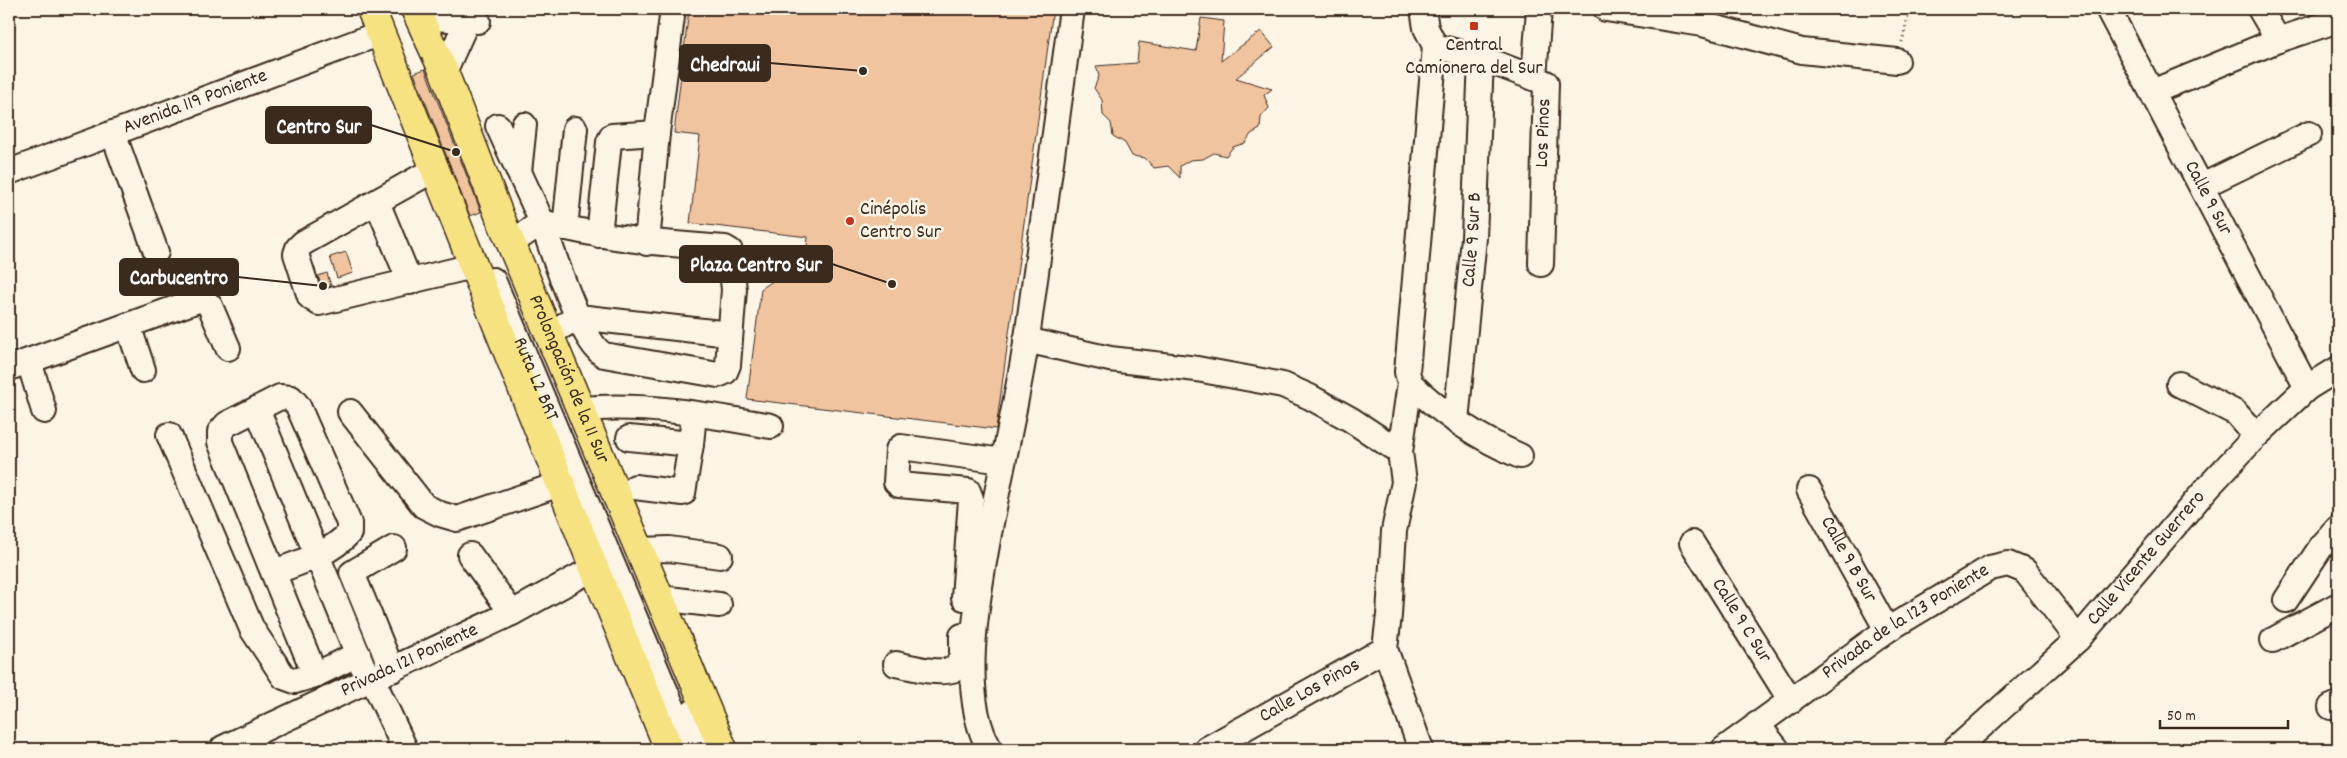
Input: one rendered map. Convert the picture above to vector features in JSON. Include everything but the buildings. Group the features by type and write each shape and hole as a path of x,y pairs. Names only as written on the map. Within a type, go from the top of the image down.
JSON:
{"main road":[{"name":"Prolongación de la 11 Sur","path":"413,11 444,72 499,215 660,598 716,748"},
{"path":"377,17 473,266 669,749"}],"street":[{"path":"647,243 657,133 673,9"},
{"path":"990,749 983,738 974,693 974,642 981,581 1026,340 1072,9"},
{"path":"1420,749 1385,649 1394,531 1404,482 1400,452 1410,383 1407,372 1435,46 1426,28 1423,9"},
{"name":"Los Pinos","path":"1539,9 1534,78 1546,84 1541,264"},
{"path":"1606,9 1710,17 1802,50 1896,61"},
{"name":"Calle 9 Sur","path":"2108,9 2307,388"},
{"path":"2260,9 2278,40"},
{"path":"413,11 468,17 444,72"},
{"name":"Ruta L2 BRT","path":"413,11 716,748"},
{"name":"Ruta L2 BRT","path":"377,17 690,749"},
{"name":"Avenida 119 Poniente","path":"9,172 113,133 377,17"},
{"path":"2152,92 2278,40 2338,20"},
{"path":"1435,46 1481,58 1534,78"},
{"name":"Calle 9 Sur B","path":"1456,421 1474,238 1481,58"},
{"path":"519,174 524,125"},
{"path":"498,126 539,216 575,310 598,351 604,355 718,375 725,372 728,365 734,290 730,250 725,248 647,243 565,228 539,216 499,215"},
{"path":"565,228 575,129"},
{"path":"113,133 156,252"},
{"path":"600,235 609,142 612,136 657,133"},
{"path":"2202,186 2309,134"},
{"path":"435,169 303,243 298,248 296,254 310,297 319,303 473,266"},
{"path":"377,202 410,282"},
{"path":"512,243 539,216"},
{"path":"44,411 19,364 198,300 204,300 210,306 228,348"},
{"path":"545,325 575,310 730,334"},
{"path":"128,325 144,370"},
{"path":"1026,340 1110,359 1197,369 1283,385 1310,397 1350,419 1400,452"},
{"name":"Calle Vicente Guerrero","path":"1956,749 1981,740 2078,638 2208,487 2256,436 2307,388 2338,369"},
{"path":"1410,383 1456,421 1487,442 1520,456"},
{"path":"2179,384 2236,413 2256,436"},
{"path":"274,572 318,556 342,541 349,533 349,523 298,406 291,398 280,397 227,424 220,432 220,442 315,674"},
{"path":"582,410 613,407 694,414 771,426"},
{"path":"257,409 363,667 382,674"},
{"path":"350,412 424,506 440,514 457,519 560,484"},
{"path":"635,487 683,493 694,414"},
{"path":"169,435 252,628 284,677 295,682 358,654"},
{"path":"629,438 691,444"},
{"path":"896,664 947,672 956,669 962,655 963,611 972,510 968,491 904,486 896,482 899,448 1003,460"},
{"name":"Calle 9 B Sur","path":"1809,490 1887,630"},
{"path":"2286,600 2320,547 2338,528"},
{"name":"Calle 9 C Sur","path":"1692,543 1791,701"},
{"path":"394,548 352,573 405,749"},
{"path":"640,550 669,549 720,556"},
{"path":"470,555 512,613"},
{"name":"Privada de la 123 Poniente","path":"1724,749 1887,630 1990,568 2008,564 2025,571 2078,638"},
{"name":"Privada 121 Poniente","path":"223,748 512,613 594,568"},
{"path":"660,598 719,605"},
{"path":"2272,640 2338,604"},
{"name":"Calle Los Pinos","path":"1207,749 1385,649"},
{"path":"1757,724 1777,749"}],"path":[{"path":"1896,61 1910,9"}],"place":[{"name":"Central Camionera del Sur","path":"1474,26"},
{"name":"Chedraui","path":"863,71"},
{"name":"Centro Sur","path":"456,152"},
{"name":"Cinépolis Centro Sur","path":"850,221"},
{"name":"Plaza Centro Sur","path":"892,284"},
{"name":"Carbucentro","path":"323,286"}]}
